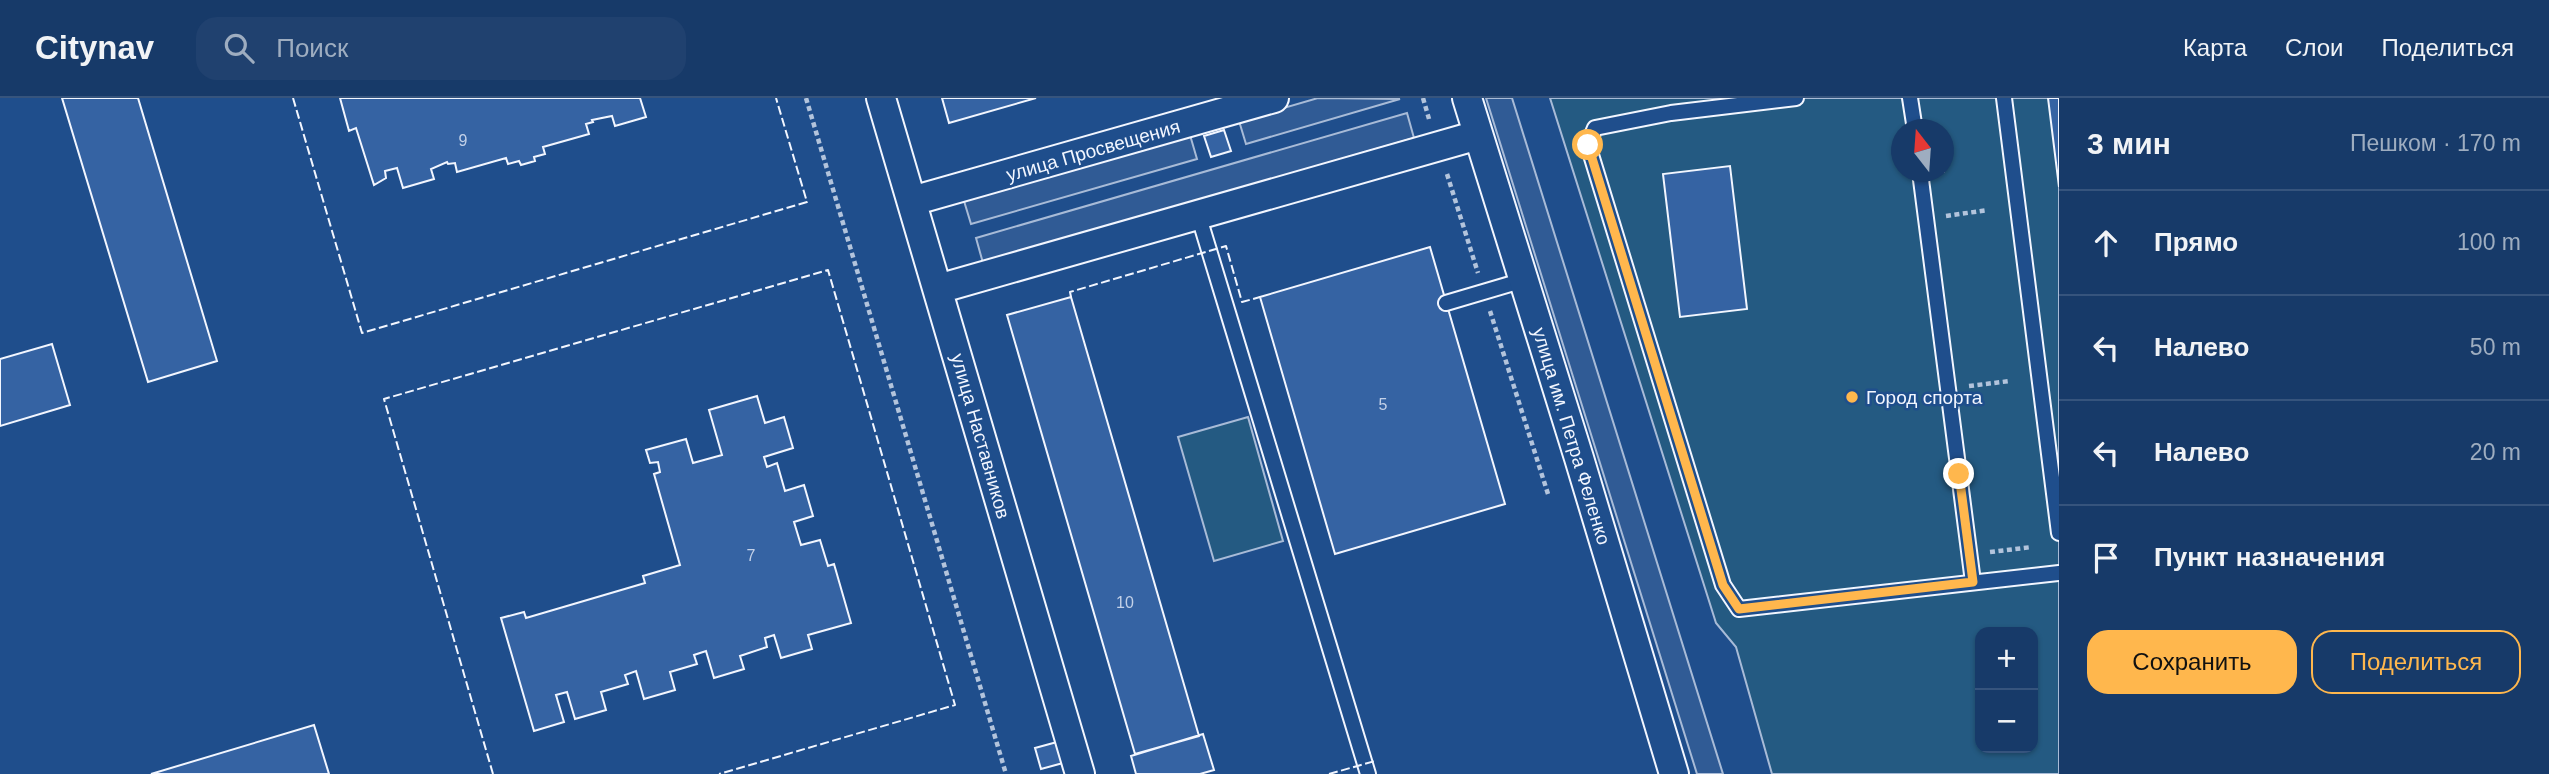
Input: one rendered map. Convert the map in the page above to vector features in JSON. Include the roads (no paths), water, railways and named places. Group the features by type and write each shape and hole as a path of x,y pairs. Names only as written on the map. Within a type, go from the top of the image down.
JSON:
{"street":[{"name":"улица Наставников","path":"881,98 1080,774"},
{"name":"улица им. Петра Феленко","path":"1467,98 1674,774"},
{"name":"улица Просвещения","path":"912,201 1258,100"},
{"path":"938,289 1478,135"}],"lane":[{"path":"1669,98 1671,113"},
{"path":"1796,98 1671,113 1595,128 1588,145 1723,585 1739,609 2059,573"},
{"path":"1910,98 1913,119"},
{"path":"2004,98 2059,533"},
{"path":"1921,182 1973,582"},
{"path":"1198,214 1368,774"},
{"path":"1447,303 1524,280"}],"place":[{"name":"Город спорта","path":"1852,397"}]}
